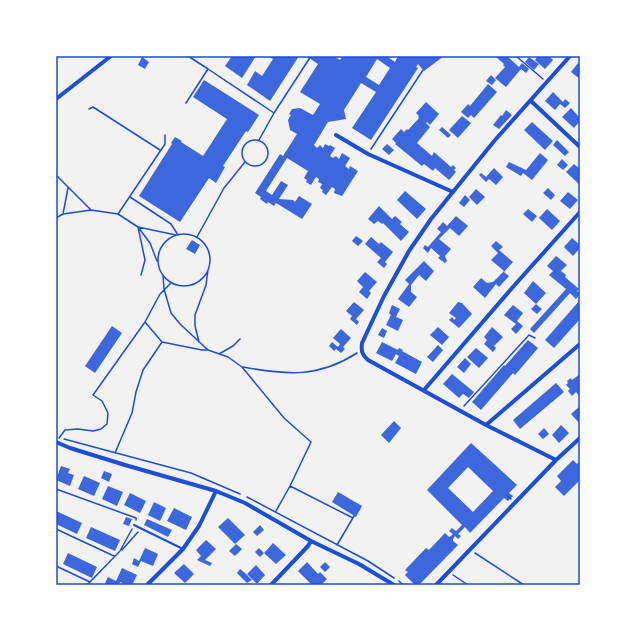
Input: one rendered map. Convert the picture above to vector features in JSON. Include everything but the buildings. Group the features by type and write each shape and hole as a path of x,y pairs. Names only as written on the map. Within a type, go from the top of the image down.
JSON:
{"street":[{"path":"56,98 111,56"},
{"path":"556,460 486,425 368,360 364,356 362,343 384,296 409,251 431,219 495,140 570,56"},
{"path":"531,101 580,147"},
{"path":"336,135 368,154 453,192"},
{"path":"424,390 580,212"},
{"path":"486,425 580,344"},
{"path":"436,585 556,460 580,438"},
{"path":"56,442 70,448 125,465 216,491 245,503 311,541 360,564 394,585"},
{"path":"147,585 183,549 199,526 216,491"},
{"path":"271,585 311,541"}],"lane":[{"path":"134,525 183,549"}],"path":[{"path":"188,56 274,113"},
{"path":"260,140 274,113 311,56"},
{"path":"516,56 547,83"},
{"path":"186,103 208,69"},
{"path":"368,154 423,70"},
{"path":"89,109 93,107 161,151"},
{"path":"118,214 161,151 165,144 165,135"},
{"path":"251,140 260,140 266,145 268,149 267,158 265,161 257,166 253,166 246,162 242,154 244,145 251,140"},
{"path":"196,238 224,188 246,162"},
{"path":"56,175 91,210"},
{"path":"63,214 68,188"},
{"path":"129,197 171,224 178,235"},
{"path":"56,218 63,214 91,210 118,214 138,227 150,243 163,275 164,289 171,313 180,324 208,350 219,354 242,367 274,373 299,373 331,367 362,349"},
{"path":"138,227 178,235"},
{"path":"138,227 145,260 141,275"},
{"path":"158,263 158,256 165,242 178,235 184,234 196,238 207,248 209,255 206,285 195,315 195,326 198,342"},
{"path":"163,275 171,283 180,286 188,286 200,280 208,270"},
{"path":"60,437 65,430 78,429 93,431 102,429 107,424 108,414 102,401 93,395 144,322 164,289 171,283"},
{"path":"144,322 162,342 208,350"},
{"path":"460,410 529,335 535,338"},
{"path":"219,354 233,346 240,339"},
{"path":"115,453 132,413 142,370 162,342"},
{"path":"242,367 284,418 311,442 276,511"},
{"path":"290,486 353,517 336,545"},
{"path":"56,489 136,518 134,525 120,551"},
{"path":"507,496 510,499"},
{"path":"56,529 114,556"},
{"path":"87,585 142,529"},
{"path":"470,549 524,585"},
{"path":"56,566 90,582"},
{"path":"452,574 468,585"}]}
